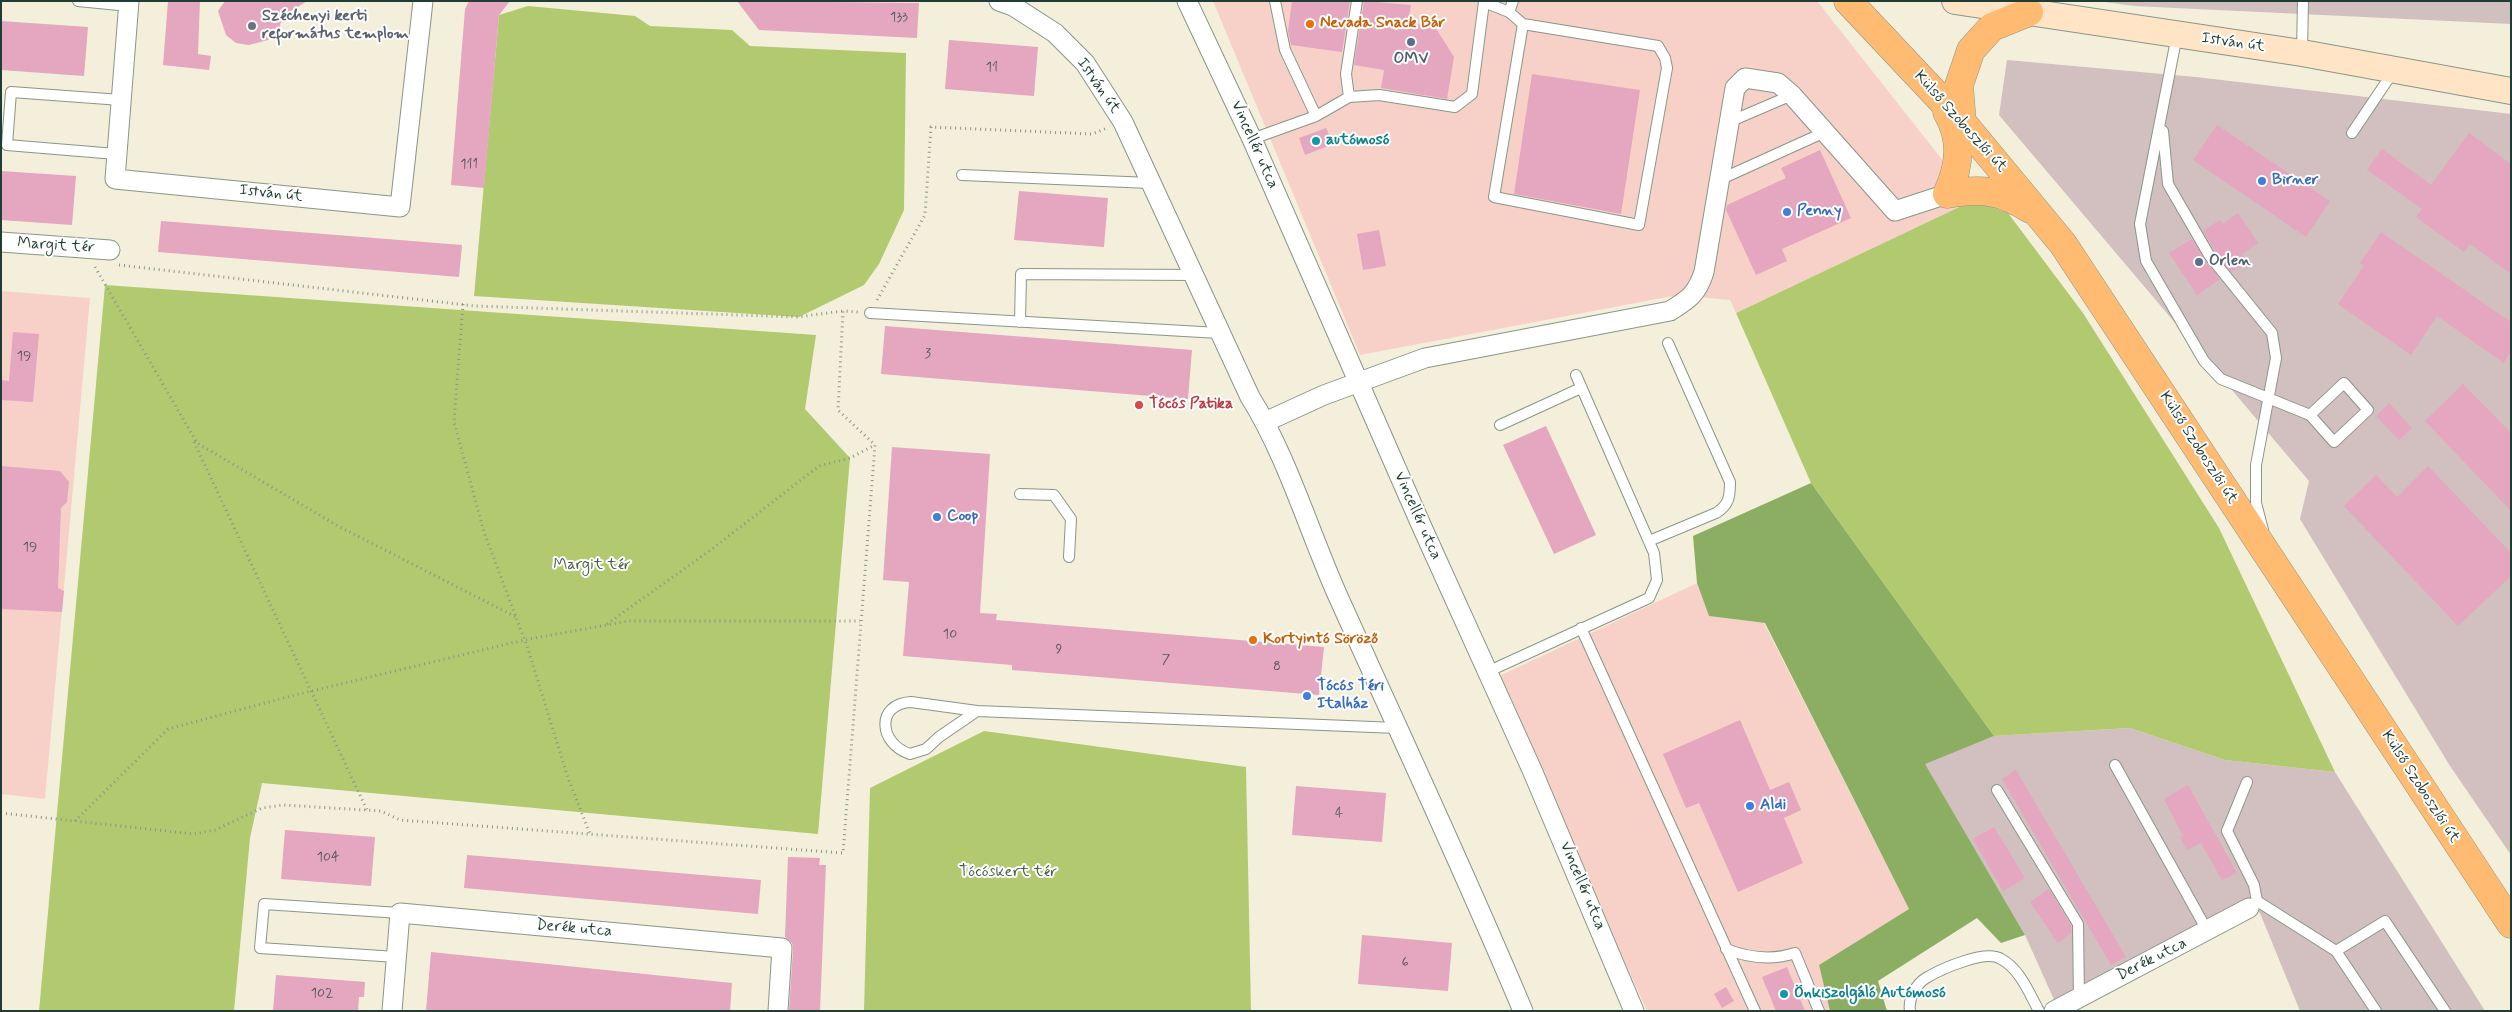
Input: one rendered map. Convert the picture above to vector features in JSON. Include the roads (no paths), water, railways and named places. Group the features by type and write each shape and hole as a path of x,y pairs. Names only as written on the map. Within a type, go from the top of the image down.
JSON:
{"main road":[{"name":"Külső Szoboszlói út","path":"1848,1 1962,122 2063,244 2511,924"},
{"path":"1962,122 1959,85 1971,50 1992,27 2029,12"},
{"path":"1937,95 1954,125 1958,143 1958,165 1947,194"},
{"path":"1947,194 1969,190 1989,190 2019,202 2040,215"}],"street":[{"name":"István út","path":"129,4 115,179 400,207 423,1"},
{"name":"István út","path":"999,1 1013,6 1054,33 1085,64 1123,122 1150,183"},
{"name":"Vincellér utca","path":"1187,1 1252,139 1358,382 1551,812 1634,1011"},
{"path":"1194,1 1198,22"},
{"name":"István út","path":"1955,1 2302,53 2511,91"},
{"path":"1265,422 1358,382 1425,358 1670,311 1688,300 1699,288 1704,272 1735,88 1745,78 1778,83 1792,95 1895,211 1947,194"},
{"path":"1150,183 1250,398 1265,422 1328,572 1485,920 1523,1011"},
{"name":"Margit tér","path":"1,242 106,259"},
{"name":"Derék utca","path":"2054,1011 2208,932 2253,905"},
{"path":"392,1011 400,913"},
{"name":"Derék utca","path":"400,913 782,948 778,1011"}],"lane":[{"path":"78,1 129,4"},
{"path":"1275,1 1285,50 1316,116"},
{"path":"1349,97 1346,74 1358,1"},
{"path":"1252,139 1316,116 1349,97 1379,95 1455,107 1472,94 1483,1 1510,12 1523,24 1658,46 1665,58 1667,68 1639,225 1494,197 1523,24"},
{"path":"1510,12 1512,1"},
{"path":"2302,1 2302,53"},
{"path":"2177,35 2140,224 2146,262 2204,361 2221,379 2310,415 2334,442 2368,410 2344,383 2310,415"},
{"path":"2352,133 2394,70"},
{"path":"116,154 7,145 11,92 121,100"},
{"path":"1729,122 1792,95"},
{"path":"2163,111 2163,142 2168,184 2209,255 2272,334 2276,358 2256,465 2256,502 2270,560"},
{"path":"1718,180 1825,132"},
{"path":"962,175 1150,183"},
{"path":"1020,322 1021,274 1193,275"},
{"path":"870,313 1219,333"},
{"path":"1649,541 1716,513 1724,508 1730,498 1730,482 1668,343"},
{"path":"1487,672 1649,598 1658,580 1657,565 1649,541 1576,375"},
{"path":"1500,425 1581,388"},
{"path":"1020,494 1054,495 1071,519 1069,557"},
{"path":"1581,628 1755,1011"},
{"path":"977,711 919,753 910,754 894,746 886,729 889,711 897,704 905,702 930,703 977,711 1397,728"},
{"path":"2114,765 2208,932"},
{"path":"2247,782 2227,831 2254,885 2253,905 2336,952 2376,1011"},
{"path":"1997,790 2078,924 2079,998"},
{"path":"396,957 260,948 264,904 400,913"},
{"path":"2336,952 2385,920 2445,1011"},
{"path":"1726,948 1746,957 1778,958 1794,953 1819,1011"},
{"path":"1910,1011 1915,989 1925,978 1977,957 1990,954 2001,958 2015,969 2039,1011"}],"place":[{"name":"Nevada Snack Bár","path":"1310,24"},
{"name":"Széchenyi kerti református templom","path":"252,26"},
{"name":"OMV","path":"1411,42"},
{"name":"autómosó","path":"1316,141"},
{"name":"Birner","path":"2262,181"},
{"name":"Penny","path":"1787,212"},
{"name":"Orlen","path":"2199,262"},
{"name":"Tócós Patika","path":"1139,405"},
{"name":"Coop","path":"937,517"},
{"name":"Kortyintó Söröző","path":"1253,640"},
{"name":"Tócós Téri Italház","path":"1307,696"},
{"name":"Aldi","path":"1750,806"},
{"name":"Önkiszolgáló Autómosó","path":"1784,994"}],"park label":[{"name":"Tócóskert tér","path":"1008,873"}]}
